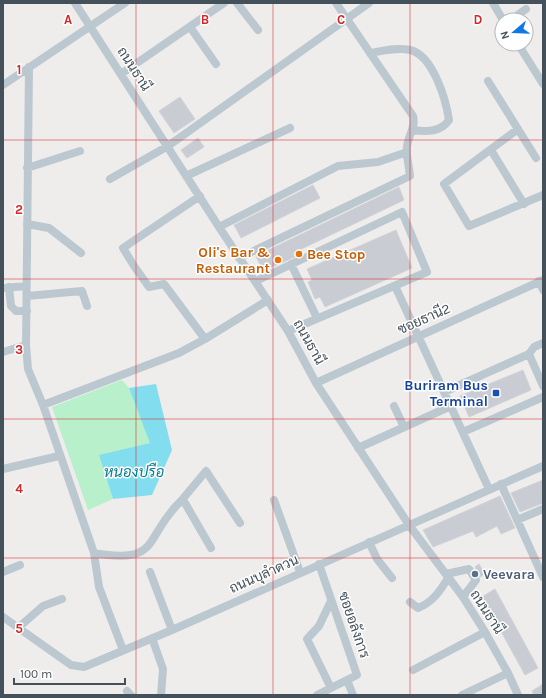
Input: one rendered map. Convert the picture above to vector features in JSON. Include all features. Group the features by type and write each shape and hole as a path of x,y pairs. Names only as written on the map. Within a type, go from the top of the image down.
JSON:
{"street":[{"name":"ถนนธานี","path":"76,3 186,176 288,331 316,383 358,448 409,525 463,597 486,632 518,695"},
{"path":"3,85 125,3"},
{"path":"121,74 224,3"},
{"path":"237,3 258,30"},
{"path":"239,258 410,176 407,144 413,130 413,116 346,20 336,3"},
{"path":"110,179 168,146 369,3"},
{"path":"492,3 498,12"},
{"path":"522,12 526,9"},
{"path":"190,26 216,64"},
{"path":"370,53 411,50 419,56 435,75 446,102 449,120 441,128 426,131 413,130"},
{"path":"523,52 543,84"},
{"path":"29,67 26,286 26,345 28,369 43,405 59,456 94,553 99,587 123,650"},
{"path":"488,81 536,158"},
{"path":"186,176 290,128"},
{"path":"518,129 444,184 469,226 543,195"},
{"path":"491,150 524,204"},
{"path":"27,168 80,151"},
{"path":"219,227 338,166 378,162 407,152"},
{"path":"200,196 124,248 148,287 164,284 205,339"},
{"path":"256,282 402,212 427,272 288,331"},
{"path":"27,224 49,228 81,253"},
{"path":"291,264 317,318"},
{"path":"541,281 543,290"},
{"name":"ซอยธานี2","path":"316,383 541,281"},
{"path":"26,286 6,287 11,306 16,311 27,311"},
{"path":"394,286 489,489"},
{"path":"26,296 82,291 87,306"},
{"path":"43,405 179,353 205,339 268,300"},
{"path":"444,392 529,354 534,347 543,343"},
{"path":"3,352 26,345"},
{"path":"529,354 543,386"},
{"path":"463,432 543,397"},
{"path":"394,406 404,428"},
{"path":"358,448 451,406"},
{"path":"3,469 59,456"},
{"name":"ถนนบุลำดวน","path":"3,617 71,665 84,667 172,630 300,572 543,466"},
{"path":"94,553 114,557 134,555 143,551 152,543 172,510 206,471 240,523"},
{"path":"501,484 543,578"},
{"path":"274,500 300,572"},
{"path":"181,501 185,503 211,548"},
{"path":"517,520 543,509"},
{"path":"369,542 377,559 392,578"},
{"name":"ซอยอลังการ","path":"317,695 357,675 319,564"},
{"path":"3,572 20,565"},
{"path":"410,602 418,608 425,605 440,591 447,576 469,569 476,580 463,597"},
{"path":"150,572 172,630"},
{"path":"18,628 43,606 62,599"},
{"path":"331,688 306,639 319,626 332,601"},
{"path":"414,670 486,632"},
{"path":"152,638 163,669 161,695"},
{"path":"462,695 508,673"},
{"path":"346,680 353,695"}],"green space":[{"path":"122,380 129,388 151,443 100,455 113,499 88,510 52,407"}],"water":[{"name":"หนองปรือ","path":"156,384 172,450 152,495 113,499 99,455 150,443 129,388"}],"building":[{"path":"180,97 195,119 174,133 159,111"},
{"path":"198,138 204,147 187,158 181,150"},
{"path":"313,185 320,198 241,238 234,225"},
{"path":"399,187 404,200 293,253 295,257 263,271 256,256"},
{"path":"396,230 412,268 325,307 320,297 315,299 308,282 312,280 307,269"},
{"name":"Buriram Bus Terminal","path":"523,370 531,390 469,417 460,396"},
{"path":"543,480 543,503 520,512 511,493"},
{"path":"500,496 515,528 501,534 497,526 476,537 473,531 433,547 423,530"},
{"path":"479,564 485,574 480,577 475,567"},
{"path":"495,589 538,668 525,675 482,597"},
{"path":"543,684 543,695 534,695 532,691"}],"place":[{"name":"Bee Stop","path":"299,254"},
{"name":"Oli's Bar & Restaurant","path":"278,260"},
{"name":"Buriram Bus Terminal","path":"496,393"},
{"name":"Veevara","path":"475,574"}]}
